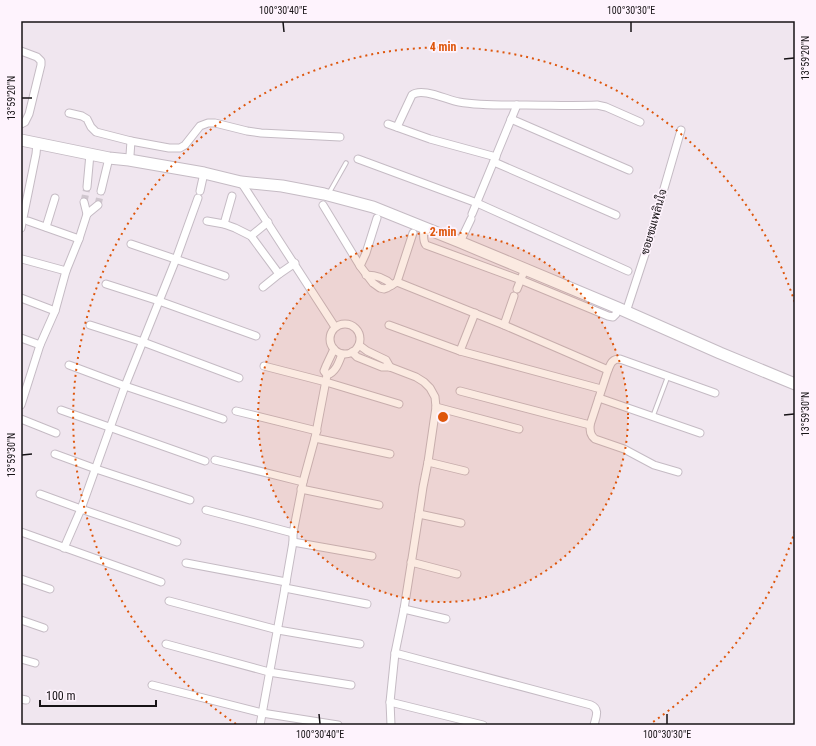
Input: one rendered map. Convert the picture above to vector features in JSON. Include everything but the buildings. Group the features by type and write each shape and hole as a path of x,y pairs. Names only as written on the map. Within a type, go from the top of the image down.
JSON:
{"street":[{"path":"21,52 37,57 41,61 29,114 25,122 21,124"},
{"path":"397,127 412,95 415,92 431,94 469,103 517,105 597,105 606,107 640,122"},
{"path":"462,238 517,105"},
{"path":"69,113 82,116 87,119 91,127 96,132 131,144 169,148 180,148 185,145 200,126 208,123 215,123 247,131 340,137"},
{"path":"511,119 629,170"},
{"path":"388,124 495,160 616,215"},
{"name":"ซอยชมเพลินใจ","path":"622,310 647,247 681,130"},
{"path":"21,140 108,158 130,157 241,182 331,192 424,227 462,238 524,269 795,384"},
{"path":"21,228 37,143"},
{"path":"130,157 131,144"},
{"path":"86,187 90,154"},
{"path":"101,191 108,158"},
{"path":"358,159 477,203 628,271"},
{"path":"64,548 81,509 126,386 176,260 199,195 204,173"},
{"path":"241,182 335,327"},
{"path":"224,224 232,196"},
{"path":"46,226 55,198"},
{"path":"21,405 25,380 55,311 66,271 87,214 84,202"},
{"path":"87,214 98,205"},
{"path":"323,206 366,275 380,288 388,288 394,283 412,233"},
{"path":"360,266 366,253 377,218"},
{"path":"28,221 46,226 79,239"},
{"path":"207,221 224,224 251,236 279,274"},
{"path":"251,236 268,222"},
{"path":"424,227 423,239 426,245 521,280 608,316 613,317 622,310"},
{"path":"131,244 225,276"},
{"path":"22,258 66,271"},
{"path":"263,287 294,263"},
{"path":"504,325 524,269"},
{"path":"394,283 475,313 608,370"},
{"path":"106,284 256,336"},
{"path":"21,298 55,311"},
{"path":"460,351 475,313"},
{"path":"344,323 350,324 358,330 361,340 356,349 348,354 342,354 334,349 331,345 330,336 335,327 344,323"},
{"path":"90,325 143,342 239,378"},
{"path":"389,325 460,351 601,389"},
{"path":"21,338 40,345"},
{"path":"359,345 367,351 386,360 390,367"},
{"path":"260,725 293,542 292,533 302,486 316,434 327,379 324,371 334,349"},
{"path":"352,352 357,357 382,367 390,367 416,377 430,388 435,397 436,407 420,514 395,653 391,684 391,725"},
{"path":"327,379 336,369 342,354"},
{"path":"678,472 654,465 624,448 595,439 591,436 590,425 611,362 613,360 620,359 715,393"},
{"path":"68,365 223,419"},
{"path":"264,366 327,379 399,404"},
{"path":"460,391 590,425"},
{"path":"598,398 700,433"},
{"path":"436,407 519,429"},
{"path":"60,410 205,461"},
{"path":"236,411 390,454"},
{"path":"21,419 56,433"},
{"path":"55,454 190,500"},
{"path":"215,460 302,486 379,505"},
{"path":"428,462 465,471"},
{"path":"40,494 177,542"},
{"path":"206,510 292,533"},
{"path":"420,514 461,523"},
{"path":"21,532 161,582"},
{"path":"293,542 372,556"},
{"path":"411,562 457,574"},
{"path":"186,563 367,604"},
{"path":"21,579 50,589"},
{"path":"169,601 278,630 360,644"},
{"path":"404,609 446,619"},
{"path":"21,620 44,628"},
{"path":"166,644 269,672 351,685"},
{"path":"395,653 594,706 597,714 594,725"},
{"path":"21,659 35,663"},
{"path":"152,685 262,713 338,725"},
{"path":"390,702 483,725"}],"lane":[{"path":"331,192 346,163"},
{"path":"653,417 668,376"}],"tunnel":[{"path":"84,202 87,187"},
{"path":"98,205 101,191"}]}
